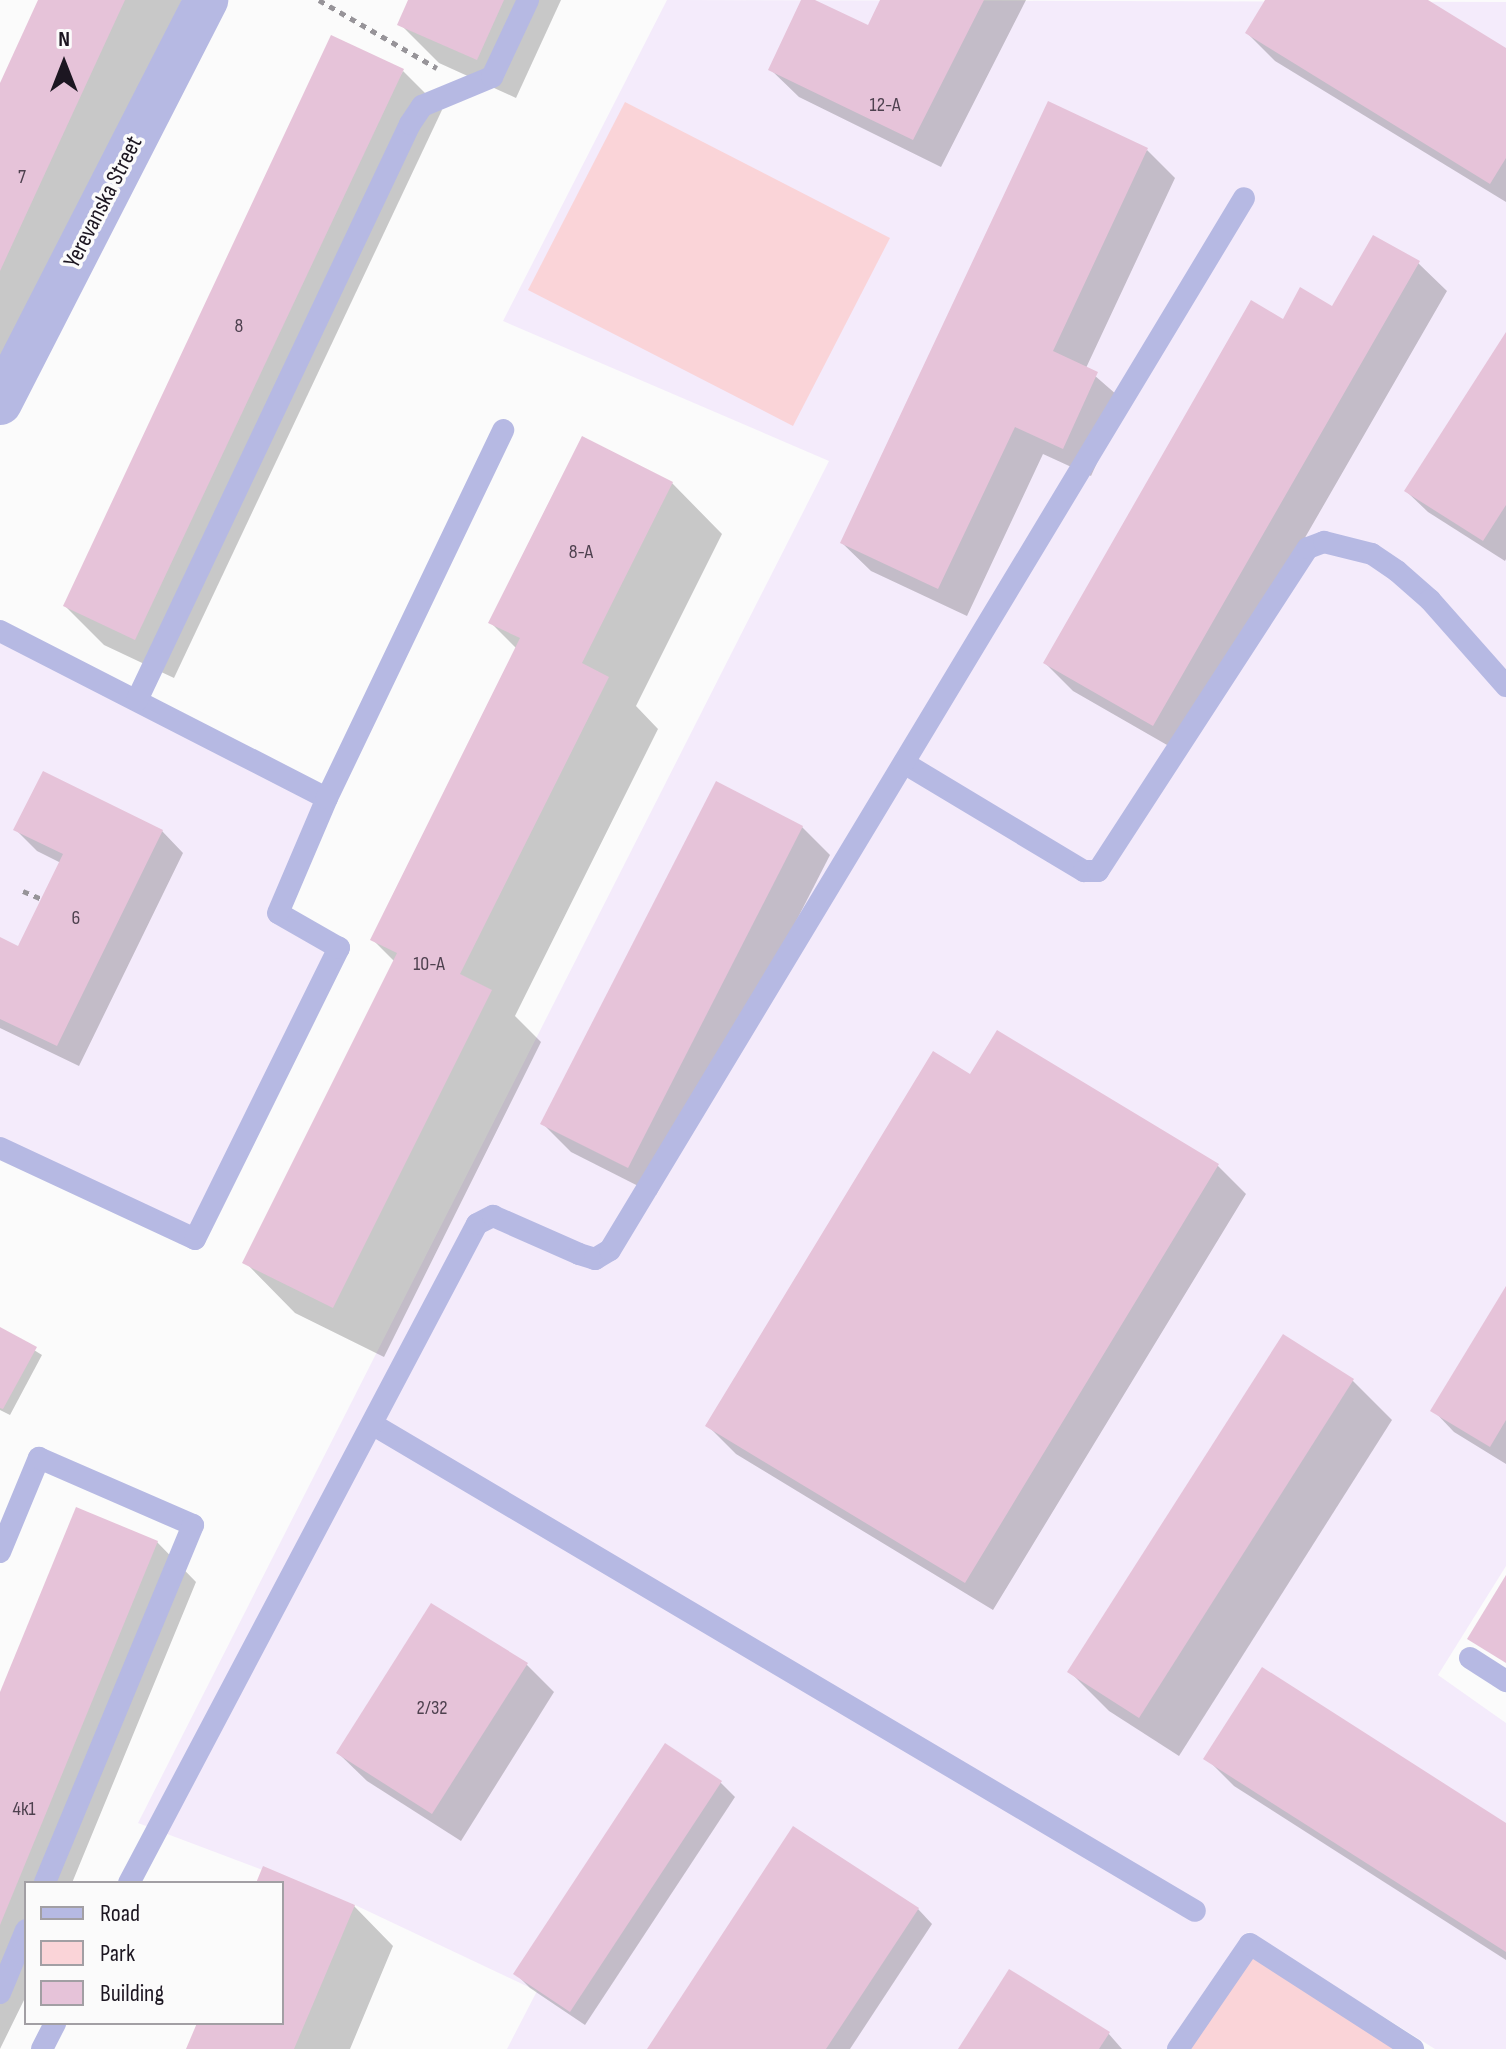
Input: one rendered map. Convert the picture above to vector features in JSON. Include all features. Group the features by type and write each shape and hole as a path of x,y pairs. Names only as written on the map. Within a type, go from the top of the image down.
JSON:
{"street":[{"name":"Yerevanska Street","path":"0,403 206,0"}],"lane":[{"path":"137,700 410,124 422,106 492,77 528,0"},
{"path":"130,1881 477,1224 493,1216 595,1259 610,1250 1244,198"},
{"path":"0,1148 195,1239 339,948 278,913 327,798 503,430"},
{"path":"904,763 1084,871 1098,871 1308,548 1324,542 1372,554 1397,571 1430,600 1506,686"},
{"path":"0,631 327,798"},
{"path":"372,1424 1195,1911"},
{"path":"0,1552 39,1458 193,1525 46,1881"},
{"path":"1470,1658 1506,1681"},
{"path":"0,1993 24,1935"},
{"path":"1178,2049 1250,1944 1413,2049"},
{"path":"42,2049 54,2025"}],"path":[{"path":"319,0 469,86"},
{"path":"23,891 42,899"}],"shaded area":[{"path":"667,0 1506,2 1506,1566 1438,1675 1506,1723 1506,2049 1435,2049 1248,1932 1167,2049 507,2049 537,1991 355,1905 138,1823 829,461 503,321"},
{"path":"0,641 318,801 270,917 330,950 193,1233 0,1142"}],"green space":[{"path":"625,102 890,238 793,426 528,290"},
{"path":"1248,1948 1412,2049 1179,2049"}],"building":[{"path":"38,0 125,0 0,271 0,83"},
{"path":"408,0 504,0 477,60 397,25"},
{"path":"801,0 815,0 868,25 880,0 984,0 913,140 768,70"},
{"path":"1265,0 1428,0 1506,48 1506,158 1490,184 1245,33"},
{"path":"331,35 404,69 135,640 63,606"},
{"path":"1048,101 1148,148 1053,351 1098,372 1063,449 1015,427 938,589 840,543"},
{"path":"1373,235 1420,261 1153,726 1043,663 1251,300 1283,319 1300,287 1332,306"},
{"path":"1506,332 1506,505 1483,541 1404,491"},
{"path":"582,436 673,482 582,663 609,677 460,974 492,990 333,1308 242,1263 397,953 370,940 520,638 488,623"},
{"path":"43,771 163,830 57,1046 0,1019 0,937 18,946 63,854 13,830"},
{"path":"716,781 803,826 628,1168 540,1124"},
{"path":"997,1030 1219,1164 965,1583 705,1426 933,1051 970,1074"},
{"path":"1506,1286 1506,1420 1490,1447 1430,1411"},
{"path":"0,1327 37,1347 3,1409 0,1408"},
{"path":"1283,1334 1354,1379 1139,1718 1067,1672"},
{"path":"76,1507 158,1541 0,1925 0,1692"},
{"path":"1506,1575 1506,1663 1467,1639"},
{"path":"431,1603 528,1663 432,1814 336,1753"},
{"path":"1262,1667 1506,1823 1506,1952 1203,1759"},
{"path":"665,1743 722,1781 570,2012 513,1974"},
{"path":"793,1826 919,1908 826,2049 647,2049"},
{"path":"263,1866 355,1905 294,2049 186,2049 196,2025 284,2025 284,1881 257,1881"},
{"path":"1009,1969 1110,2032 1099,2049 958,2049"}]}
